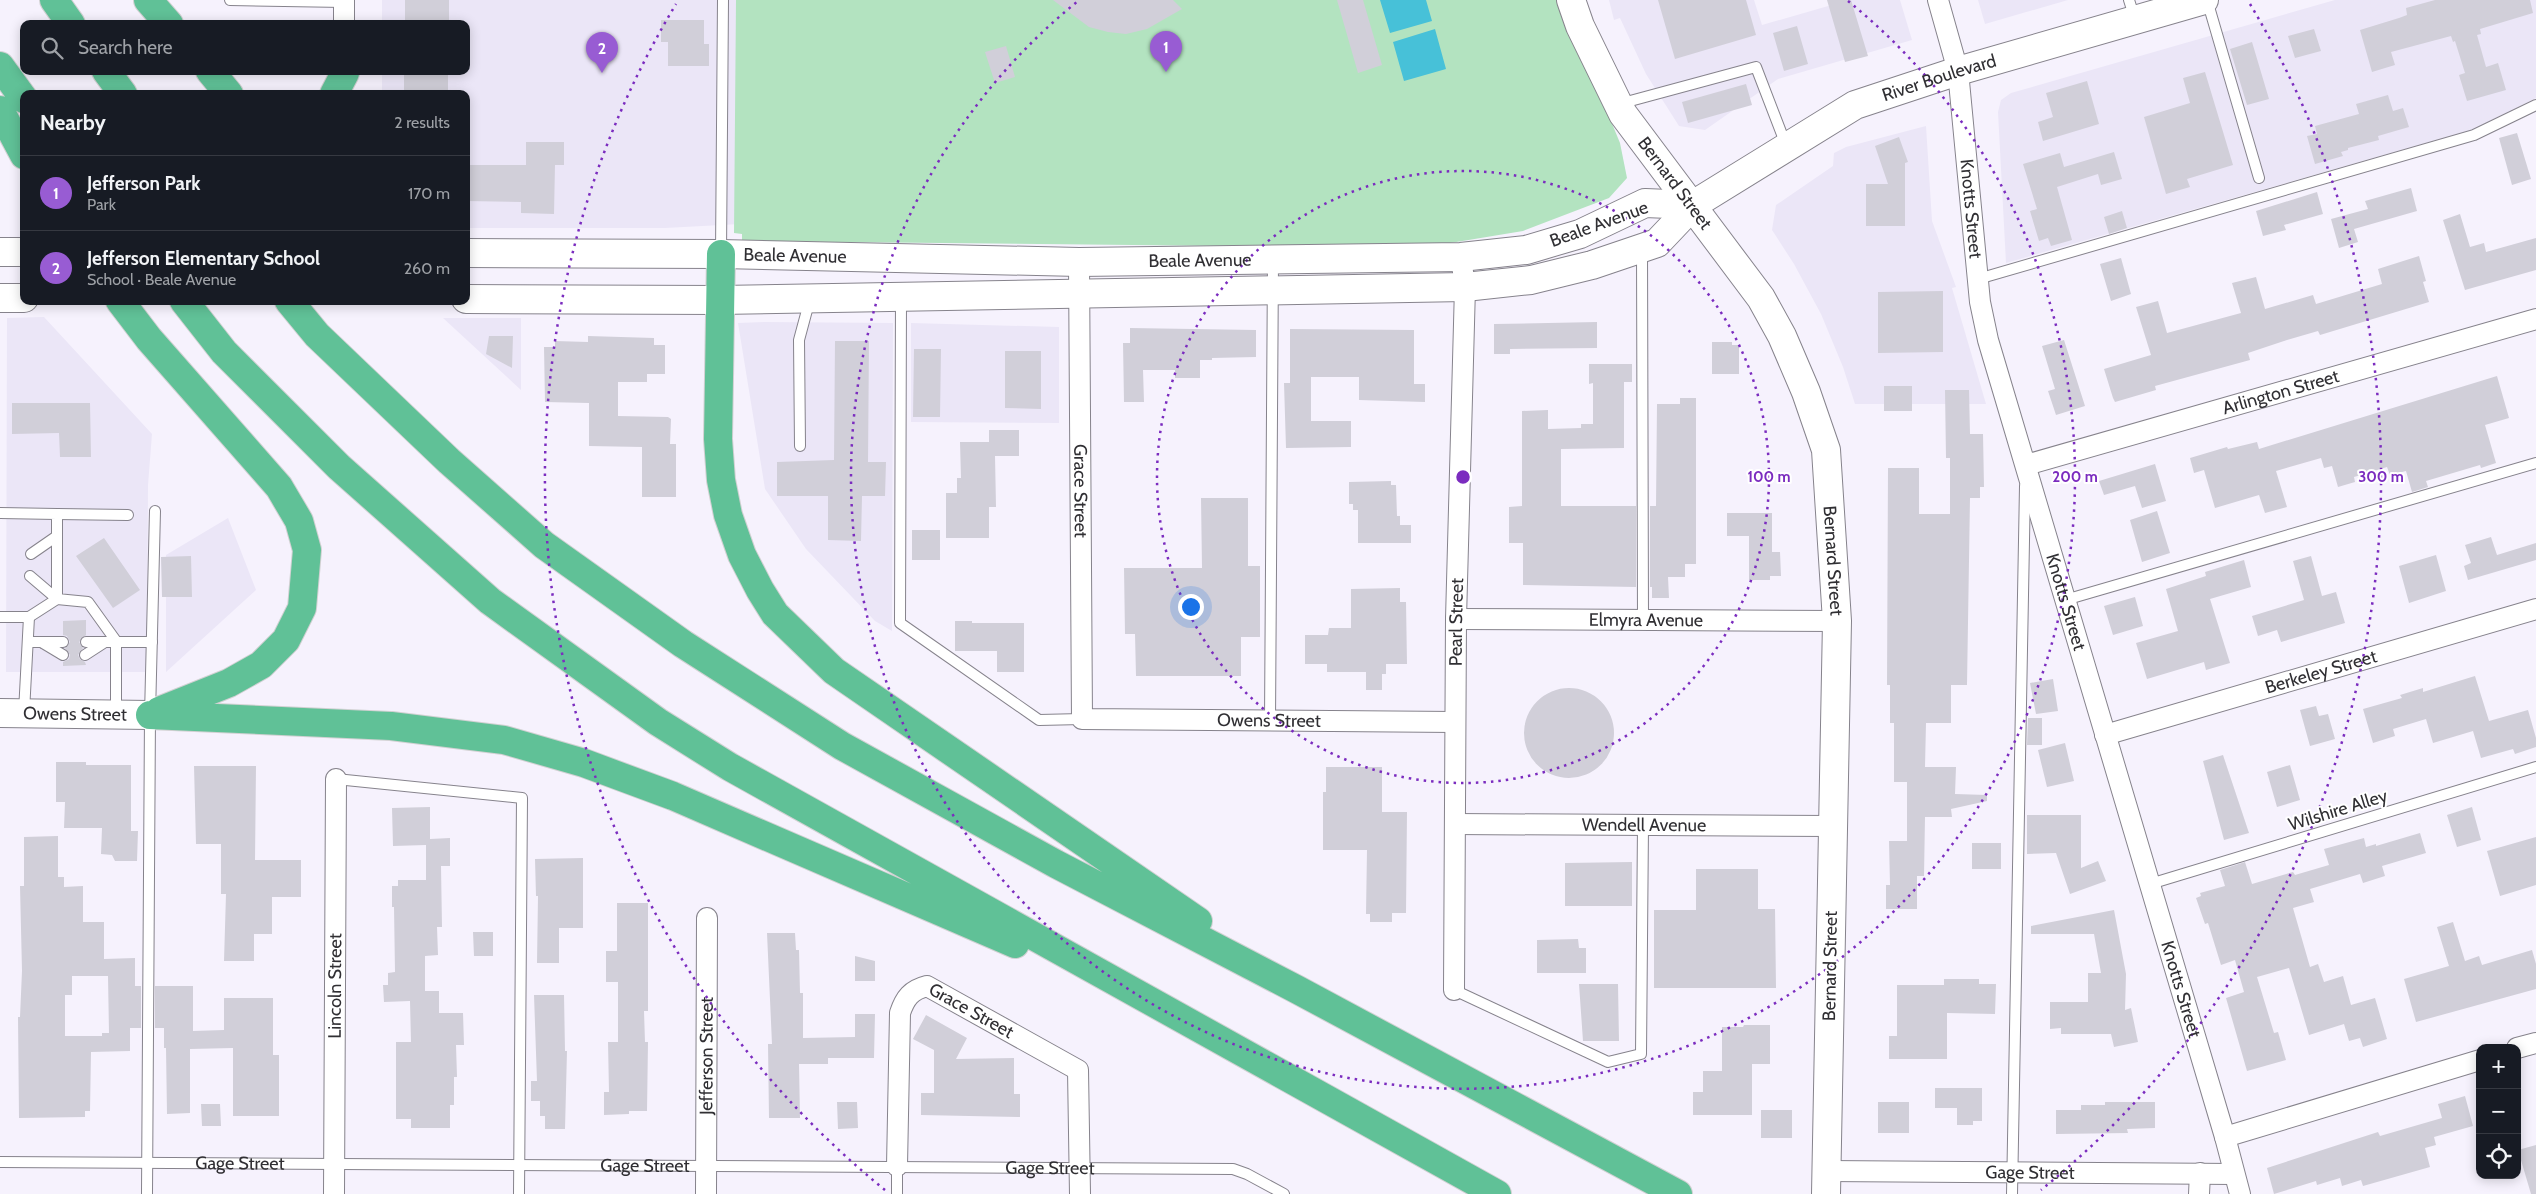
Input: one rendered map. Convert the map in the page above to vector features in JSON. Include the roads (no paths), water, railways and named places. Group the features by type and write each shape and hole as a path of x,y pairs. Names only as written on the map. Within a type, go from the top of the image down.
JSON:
{"highway":[{"path":"54,0 69,20"},
{"path":"148,0 166,20"},
{"path":"0,66 20,94"},
{"path":"109,75 120,90"},
{"path":"213,75 226,90"},
{"path":"0,110 20,148"},
{"path":"721,254 718,439 721,480 728,516 742,555 775,614 834,671 1296,989"},
{"path":"123,305 149,339 279,486 299,521 307,550 302,608 286,640 261,665 229,683 150,715"},
{"path":"187,305 224,352 339,467 490,601 658,722 730,767 1159,1008 1496,1194"},
{"path":"292,305 317,335 442,454 544,545 683,644 842,746 1056,864 1296,989 1678,1194"},
{"path":"150,715 391,726 504,740 584,763 681,800 1159,1008"}],"main road":[{"name":"Bernard Street","path":"1571,0 1583,34 1623,114 1761,298 1782,336 1806,392 1826,450 1837,621 1826,1183"},
{"name":"River Boulevard","path":"1693,205 1855,105 2132,10 2205,0"},
{"name":"Beale Avenue","path":"470,253 721,254 1079,262 1461,257 1526,250 1580,234 1645,203 1693,205"},
{"name":"Beale Avenue","path":"470,299 720,300 1079,292 1466,287 1530,280 1592,265 1656,243 1693,205"},
{"path":"0,252 20,252"},
{"path":"0,298 20,298"},
{"name":"Owens Street","path":"12,713 150,715"}],"street":[{"name":"Knotts Street","path":"1938,0 1958,71 1978,280 1988,340 2225,1137 2240,1194"},
{"path":"344,1 344,20"},
{"name":"Pearl Street","path":"1454,990 1456,619 1466,287 1461,257"},
{"name":"Grace Street","path":"1079,262 1082,720"},
{"name":"Arlington Street","path":"2026,465 2536,319"},
{"name":"Berkeley Street","path":"2105,735 2536,609"},
{"name":"Elmyra Avenue","path":"1456,619 1837,621"},
{"name":"Owens Street","path":"1082,720 1455,722"},
{"name":"Lincoln Street","path":"334,1194 336,779"},
{"name":"Wendell Avenue","path":"1454,824 1833,826"},
{"name":"Jefferson Street","path":"706,1194 707,918"},
{"name":"Grace Street","path":"898,1166 900,1013 904,1000 916,989 927,986 1078,1070 1080,1194"},
{"path":"2521,1047 2536,1043"},
{"path":"2225,1137 2476,1061"},
{"name":"Gage Street","path":"1826,1183 2012,1172 2234,1174"},
{"path":"2200,1173 2200,1194"}],"lane":[{"path":"230,0 344,1"},
{"path":"721,254 723,0"},
{"path":"2205,0 2259,178"},
{"path":"1618,104 1756,67 1787,147"},
{"path":"1978,280 2474,135 2536,105"},
{"path":"1642,248 1643,620"},
{"path":"1270,720 1273,260"},
{"path":"901,296 900,622 1039,720 1082,720"},
{"path":"800,446 799,340 810,298"},
{"path":"2065,600 2536,463"},
{"path":"2012,1194 2026,465"},
{"path":"147,1194 150,715 155,511"},
{"path":"0,513 128,515"},
{"path":"57,514 57,598"},
{"path":"31,554 56,536"},
{"path":"30,576 57,598 88,602 116,641 116,714"},
{"path":"0,617 29,617 57,598"},
{"path":"12,713 28,642 29,617"},
{"path":"28,642 63,642"},
{"path":"42,642 63,655"},
{"path":"86,642 152,642"},
{"path":"85,655 105,642"},
{"name":"Wilshire Alley","path":"2150,884 2536,767"},
{"path":"336,779 522,798 519,1194"},
{"path":"1454,990 1608,1062 1641,1054 1643,825"},
{"name":"Gage Street","path":"0,1162 1233,1169 1271,1190 1284,1194"},
{"path":"897,1194 898,1166"}],"water":[{"path":"1380,0 1426,0 1432,21 1390,33"},
{"path":"1435,29 1446,69 1404,81 1393,42"}],"place":[{"name":"Jefferson Park","path":"1166,72"},
{"name":"Jefferson Elementary School","path":"602,73"}]}
